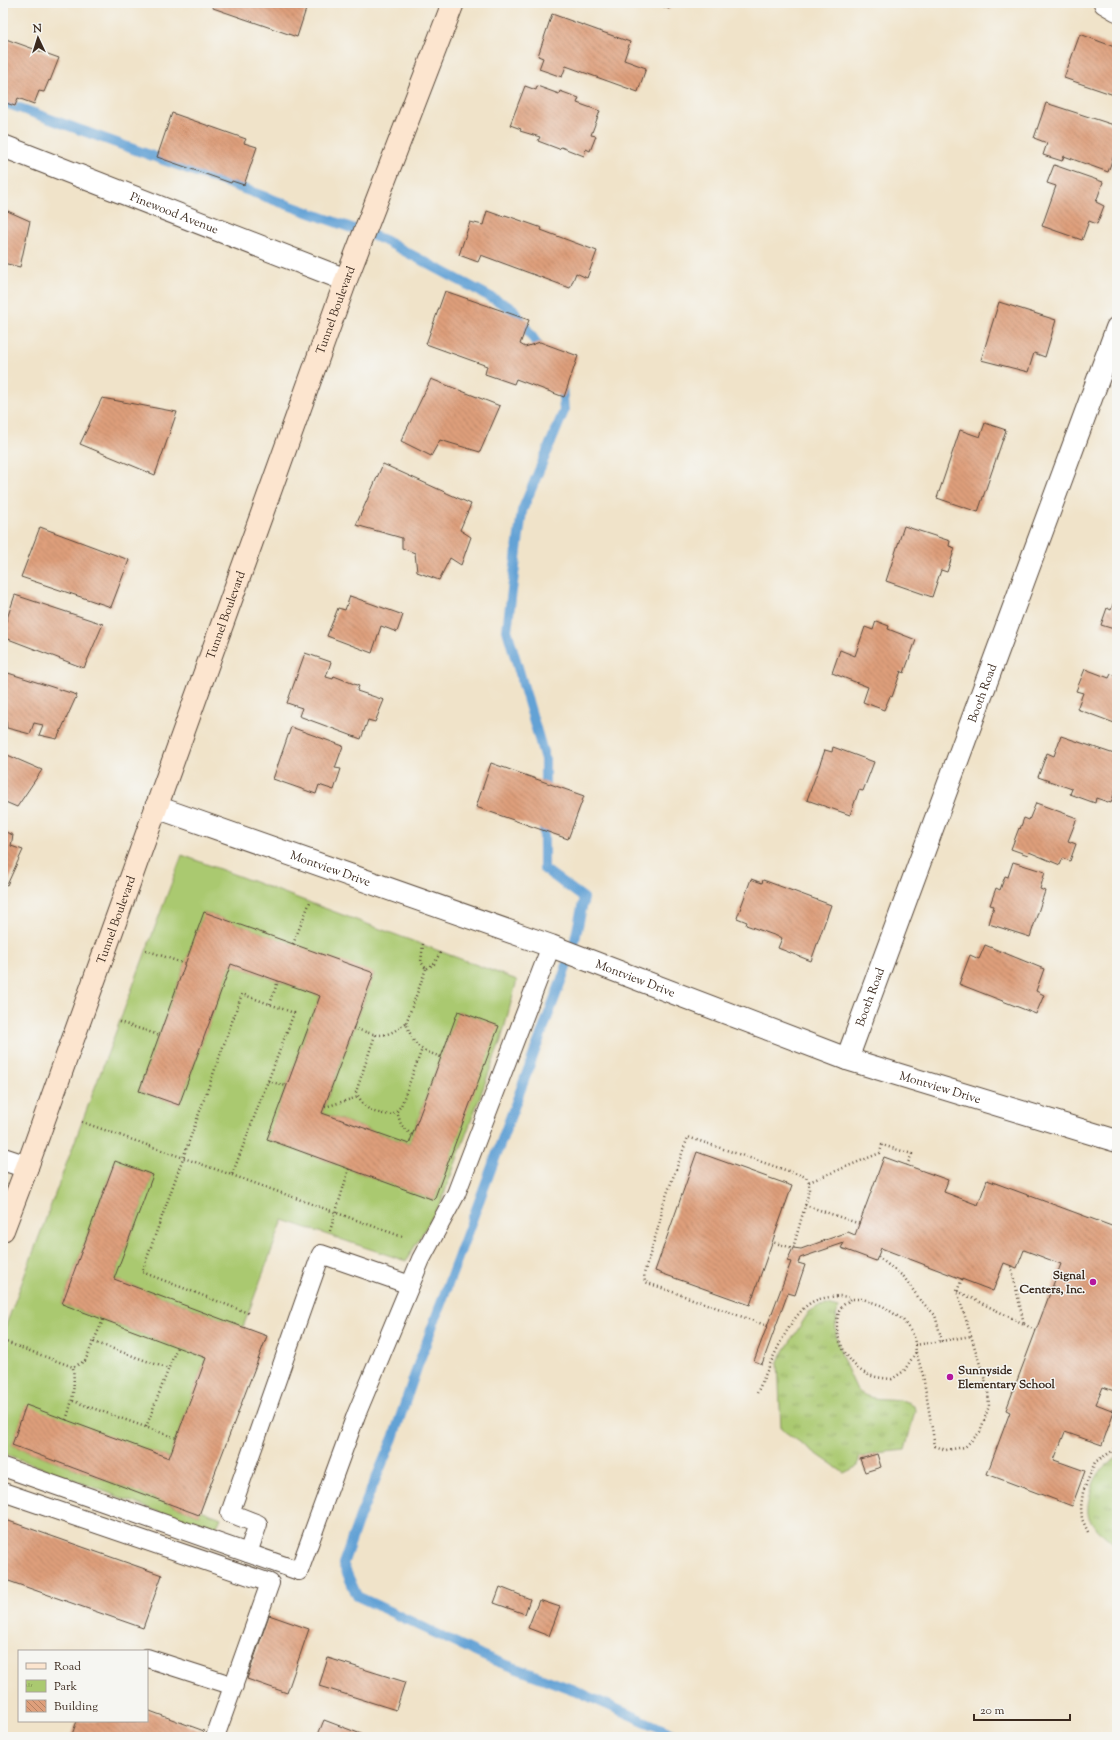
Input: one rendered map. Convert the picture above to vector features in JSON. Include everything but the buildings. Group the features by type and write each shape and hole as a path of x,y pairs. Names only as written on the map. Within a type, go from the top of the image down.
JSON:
{"street":[{"name":"Tunnel Boulevard","path":"3,1230 346,280 453,3"},
{"path":"1105,3 1117,10"},
{"name":"Pinewood Avenue","path":"3,146 346,280"},
{"name":"Booth Road","path":"847,1059 1117,328"},
{"name":"Montview Drive","path":"156,807 551,946 847,1059 1117,1141"},
{"path":"3,1159 27,1167"}],"lane":[{"path":"3,1467 300,1571 356,1414 421,1258 456,1194 551,946"},
{"path":"248,1553 258,1524 230,1513 321,1254 410,1285"},
{"path":"3,1492 270,1583 216,1737"},
{"path":"148,1658 234,1686"}],"path":[{"path":"293,944 310,902"},
{"path":"423,944 421,962 426,969"},
{"path":"146,950 185,964"},
{"path":"354,1028 375,1035 393,1033 406,1023 426,969 434,964 441,951"},
{"path":"270,1004 278,981"},
{"path":"232,1176 294,1013 242,994 142,1272 248,1313"},
{"path":"119,1022 159,1035"},
{"path":"406,1023 416,1046 441,1056"},
{"path":"375,1035 356,1092 364,1106 378,1114 393,1115 401,1106 422,1049"},
{"path":"268,1081 286,1086"},
{"path":"325,1107 358,1097"},
{"path":"397,1110 401,1125 412,1134"},
{"path":"82,1122 183,1157 409,1240"},
{"path":"768,1326 645,1282 644,1274 661,1218 662,1207 688,1137 806,1176 809,1182 809,1192 793,1248 772,1242"},
{"path":"809,1182 880,1153 882,1145 912,1154 907,1165"},
{"path":"329,1235 349,1169"},
{"path":"805,1205 860,1224"},
{"path":"878,1257 904,1277 920,1300 935,1315 942,1341"},
{"path":"1011,1266 1024,1324"},
{"path":"757,1393 785,1335 802,1311 813,1301 821,1298 845,1296 851,1299 863,1299 883,1306 903,1320 914,1336 916,1352 924,1375 934,1446 946,1450 964,1447 980,1432 988,1406 988,1390 957,1291 962,1279"},
{"path":"957,1291 1036,1330"},
{"path":"851,1299 841,1308 837,1321 838,1337 844,1352 860,1370 873,1377 892,1379 904,1371 916,1352"},
{"path":"3,1341 73,1367 85,1361 103,1320"},
{"path":"915,1345 971,1336"},
{"path":"94,1342 169,1369"},
{"path":"146,1427 177,1347"},
{"path":"66,1420 73,1401 73,1367"},
{"path":"73,1401 176,1438"},
{"path":"1088,1532 1082,1519 1081,1507 1083,1492 1095,1462 1117,1448"}],"green space":[{"path":"182,855 517,980 501,1040 441,1202 406,1261 283,1220 243,1327 114,1279 153,1175 115,1161 62,1304 206,1358 169,1458 26,1406 12,1445 199,1515 201,1510 221,1518 214,1533 3,1453 3,1333","holes":["204,912 374,974 322,1113 409,1144 458,1011 498,1026 434,1200 267,1139 320,996 231,964 179,1105 139,1091"]},
{"path":"827,1305 838,1308 836,1319 837,1340 857,1390 870,1397 907,1402 914,1405 915,1411 905,1450 876,1453 859,1458 858,1466 844,1473 781,1429 778,1361 809,1312 819,1306"},
{"path":"1117,1458 1117,1547 1091,1522 1089,1518 1088,1504 1095,1480 1098,1475 1106,1466"}],"waterway":[{"path":"3,102 382,239 513,309 544,354"},
{"path":"545,795 545,759 507,630 522,511 564,411 562,384"},
{"path":"544,817 544,869 584,898 573,949 418,1365 393,1438 360,1516 343,1564 357,1596 488,1658 574,1690 680,1737"}],"place":[{"name":"Signal Centers, Inc.","path":"1093,1282"},
{"name":"Sunnyside Elementary School","path":"950,1377"}]}
